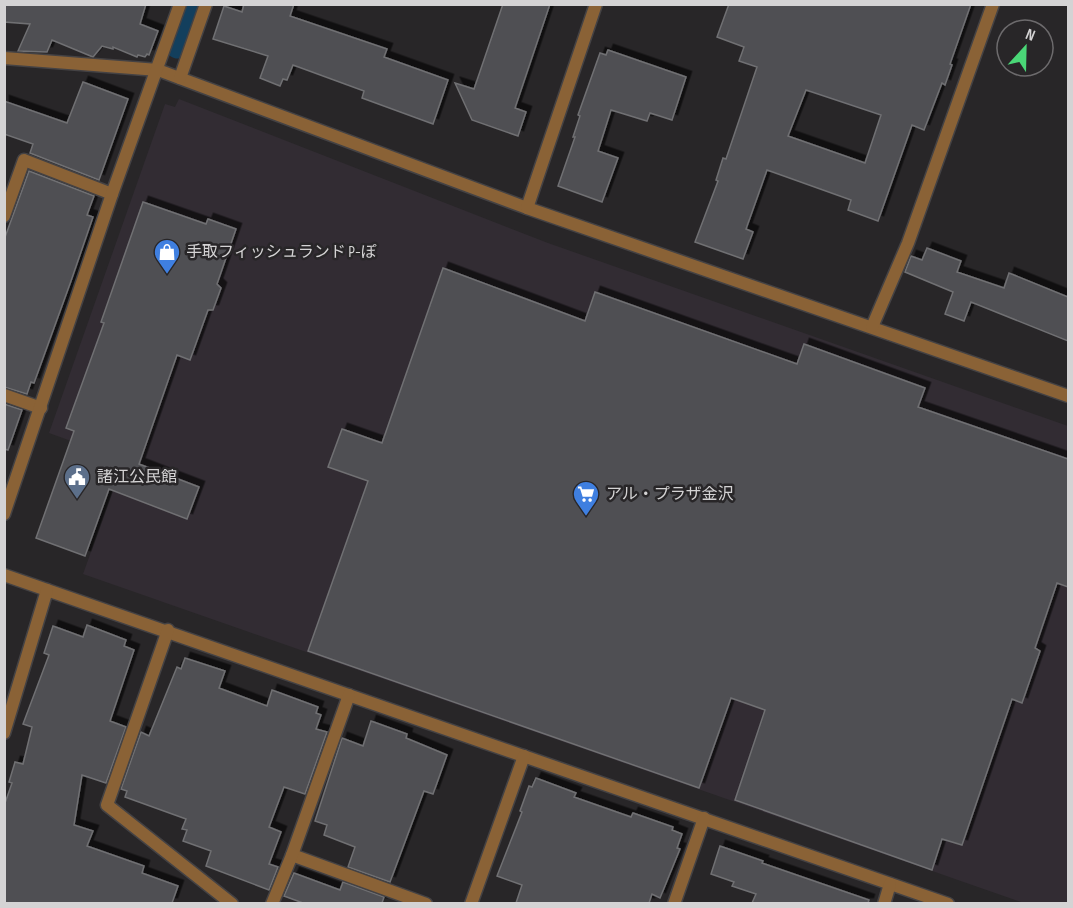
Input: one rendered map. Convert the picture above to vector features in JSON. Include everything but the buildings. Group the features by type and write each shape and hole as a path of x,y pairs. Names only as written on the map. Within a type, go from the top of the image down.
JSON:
{"street":[{"path":"4,514 42,408 112,194 180,4"},
{"path":"180,78 206,4"},
{"path":"527,208 596,4"},
{"path":"872,327 908,243 993,4"},
{"path":"4,58 158,70 527,208 1068,396"},
{"path":"4,216 24,160 112,194"},
{"path":"4,395 42,408"},
{"path":"4,574 948,903"},
{"path":"4,734 7,712 47,590"},
{"path":"168,630 107,805 232,903"},
{"path":"272,903 292,855 349,695"},
{"path":"471,903 524,756"},
{"path":"674,903 704,818"},
{"path":"292,855 426,903"},
{"path":"884,903 890,884"}],"shaded area":[{"name":"アル・プラザ金沢","path":"179,99 548,243 1068,426 1068,903 1024,903 83,574 124,460 49,433 165,104 175,107"}],"waterway":[{"path":"178,45 193,4"}],"place":[{"name":"手取フィッシュランド P-ぽ","path":"167,275"},
{"name":"諸江公民館","path":"77,500"},
{"name":"アル・プラザ金沢","path":"586,517"}]}
